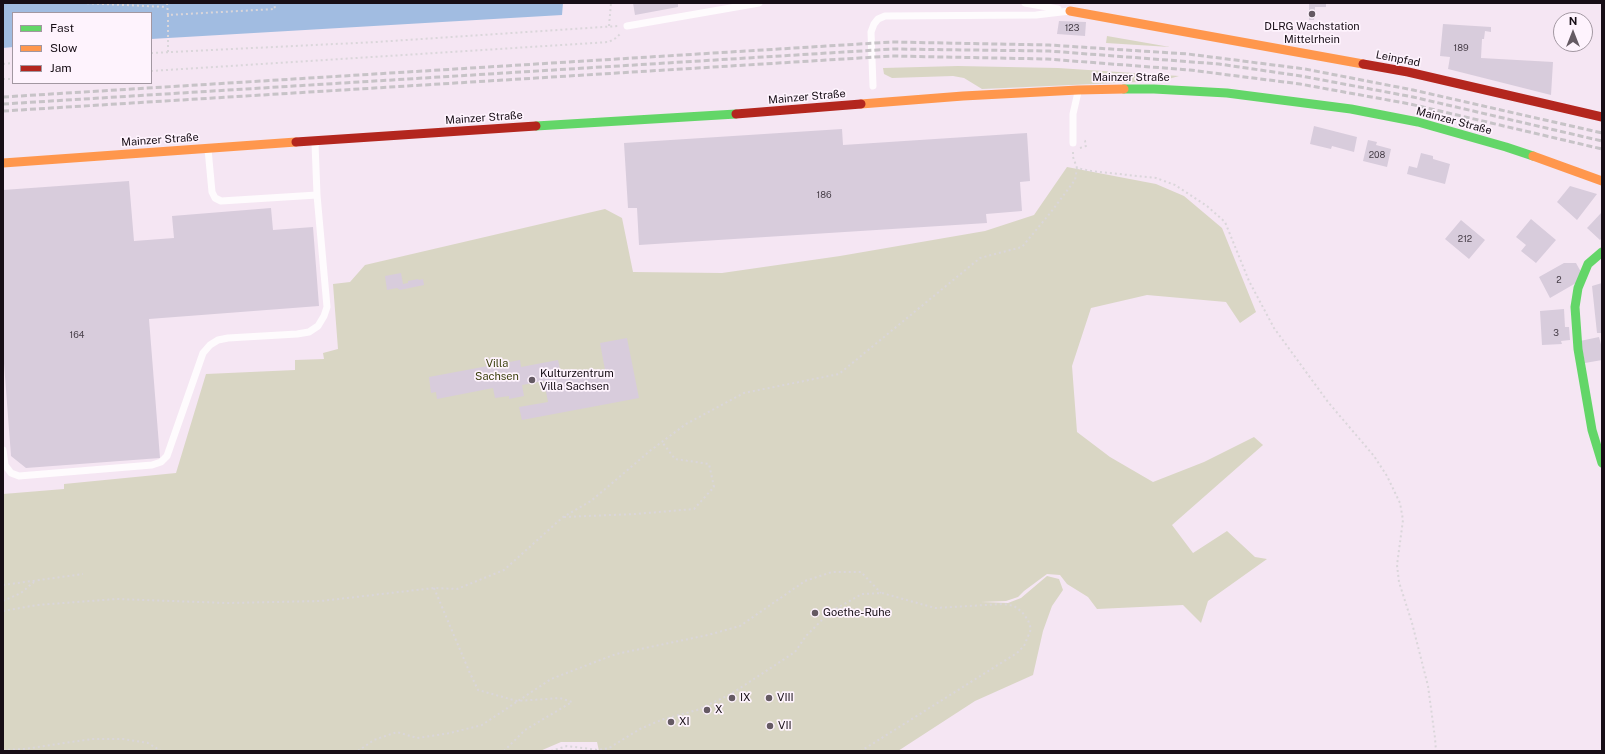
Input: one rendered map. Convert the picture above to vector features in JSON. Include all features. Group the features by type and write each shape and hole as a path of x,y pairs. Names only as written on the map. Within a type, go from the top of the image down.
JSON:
{"main road":[{"name":"Leinpfad","path":"1070,11 1408,72 1602,117"},
{"name":"Mainzer Straße","path":"3,163 778,111 963,96 1078,90 1154,89 1227,93 1351,109 1418,122 1506,147 1602,181"},
{"path":"1602,252 1588,264 1578,288 1575,307 1578,349 1590,423 1602,463"}],"lane":[{"path":"627,26 759,3"},
{"path":"1025,3 1070,11"},
{"path":"1062,3 1070,11"},
{"path":"873,86 871,32 878,19 885,16 1036,15 1070,11"},
{"path":"1073,143 1073,114 1078,90"},
{"path":"3,450 5,465 11,473 19,476 152,465 161,462 167,456 203,353 210,345 218,340 228,338 309,332 318,326 327,307 317,195 314,141"},
{"path":"208,149 212,192 215,198 221,201 317,195"}],"path":[{"path":"82,3 167,7"},
{"path":"167,3 168,52"},
{"path":"168,15 275,8 274,3"},
{"path":"609,26 611,3"},
{"path":"152,53 376,42 627,26"},
{"path":"152,71 609,42 616,38 627,26"},
{"path":"3,611 37,606 116,599 227,603 321,601 434,588 458,589 504,570 563,517 591,501 686,424 744,393 839,374 980,258 1022,247 1075,180 1077,168 1073,157 1073,143"},
{"path":"1077,168 1091,171 1156,178 1175,185 1207,206 1225,222 1250,281 1274,328 1328,402 1374,456 1387,476 1400,503 1402,520 1397,565 1399,582 1412,623 1428,686 1435,738 1435,750"},
{"path":"563,517 694,510 714,487 709,464 675,459 662,442"},
{"path":"358,751 374,740 398,732 417,738 450,733 482,725 551,679 616,654 708,635 740,626 806,581 832,572 861,572 882,593"},
{"path":"3,585 83,574"},
{"path":"3,601 21,593 35,581"},
{"path":"434,588 478,690 517,701 560,698 572,702 525,730 504,751"},
{"path":"551,751 567,746 610,750 640,729 661,720 697,710 732,694 796,652 806,636 830,612 862,594 882,593 935,608 1003,604 1014,606 1022,612 1028,620 1031,629 1024,646 1017,653 862,751"},
{"path":"3,750 24,749 92,739 123,739 148,742 160,751"}],"green space":[{"path":"1107,36 1170,47 1106,43"},
{"path":"958,66 1058,68 1179,76 1161,81 982,89 964,78 953,76 892,78 884,74 883,68"},
{"name":"Villa Sachsen","path":"1067,167 1156,184 1184,196 1222,228 1256,312 1240,323 1226,302 1147,295 1091,308 1072,366 1077,432 1110,457 1153,482 1204,462 1254,437 1263,445 1172,525 1193,553 1227,531 1255,557 1267,559 1208,601 1201,623 1183,605 1097,609 1088,597 1067,584 1060,575 1047,574 1018,597 1006,601 981,602 1008,603 1021,598 1047,576 1059,579 1063,590 1052,606 1043,631 1033,675 975,701 898,751 599,751 597,742 561,742 540,751 3,751 3,494 64,489 64,484 176,473 206,374 295,370 295,360 324,359 323,353 338,349 333,284 350,282 365,265 605,209 622,218 633,272 722,273 840,256 985,231 1034,215"}],"water":[{"path":"3,3 563,3 562,15 152,39 152,12 12,12 12,47 3,48"}],"building":[{"path":"633,3 678,3 678,7 635,15"},
{"name":"DLRG Wachstation Mittelrhein","path":"1309,3 1326,3 1326,7 1315,7 1314,20 1309,20"},
{"path":"1059,21 1086,22 1085,36 1057,34"},
{"path":"1443,24 1491,27 1491,32 1485,31 1484,39 1482,39 1481,58 1553,62 1551,95 1448,69 1450,57 1440,56"},
{"path":"1314,126 1357,137 1354,152 1332,146 1331,149 1310,144"},
{"path":"842,129 843,145 1027,133 1030,181 1020,182 1022,211 986,214 987,223 639,245 637,208 628,208 624,143"},
{"path":"1368,140 1377,142 1376,145 1391,149 1387,167 1363,161"},
{"path":"1421,153 1433,156 1433,159 1450,164 1445,184 1407,174 1409,166 1417,168"},
{"path":"129,181 134,241 174,238 172,216 271,208 273,230 313,227 319,306 149,319 160,458 26,468 11,456 3,350 3,190"},
{"path":"1570,186 1597,194 1577,220 1557,202"},
{"path":"1602,212 1602,238 1600,240 1587,228"},
{"path":"1531,219 1556,240 1536,263 1521,251 1526,245 1516,237"},
{"path":"1461,220 1485,240 1469,259 1445,239"},
{"path":"1564,263 1576,263 1581,272 1576,283 1550,298 1539,277"},
{"path":"401,273 403,284 408,283 408,281 423,279 424,285 400,290 397,288 387,290 385,276"},
{"path":"1602,283 1602,333 1597,333 1592,286"},
{"path":"1564,309 1565,327 1569,327 1570,340 1561,341 1562,344 1542,345 1540,311"},
{"path":"1599,337 1602,348 1602,360 1585,363 1580,341"},
{"name":"Kulturzentrum Villa Sachsen","path":"627,338 639,398 522,420 519,407 548,402 544,381 522,385 524,396 509,399 509,396 495,398 493,388 437,399 436,392 431,393 429,377 520,360 521,367 558,360 562,378 605,370 600,343"}],"railway":[{"path":"3,97 892,42 1049,45 1188,54 1305,69 1413,90 1602,133"},
{"path":"3,104 893,49 1049,51 1219,64 1301,76 1413,97 1602,141"},
{"path":"3,111 892,56 1047,59 1190,70 1300,84 1410,104 1602,149"}],"traffic: fast":[{"path":"1124,89 1227,93 1351,109 1418,122 1533,156"},
{"path":"536,126 736,114"},
{"path":"1602,252 1588,264 1578,288 1575,307 1578,349 1592,430 1602,463"}],"traffic: slow":[{"path":"1070,11 1363,64"},
{"path":"861,104 963,96 1124,89"},
{"path":"3,163 296,142"},
{"path":"1533,156 1602,181"}],"traffic: jam":[{"path":"1363,64 1408,72 1602,117"},
{"path":"736,114 861,104"},
{"path":"296,142 536,126"}],"place":[{"name":"DLRG Wachstation Mittelrhein","path":"1312,14"},
{"name":"Kulturzentrum Villa Sachsen","path":"532,380"},
{"name":"Goethe-Ruhe","path":"815,613"},
{"name":"IX","path":"732,698"},
{"name":"VIII","path":"769,698"},
{"name":"X","path":"707,710"},
{"name":"XI","path":"671,722"},
{"name":"VII","path":"770,726"}]}
